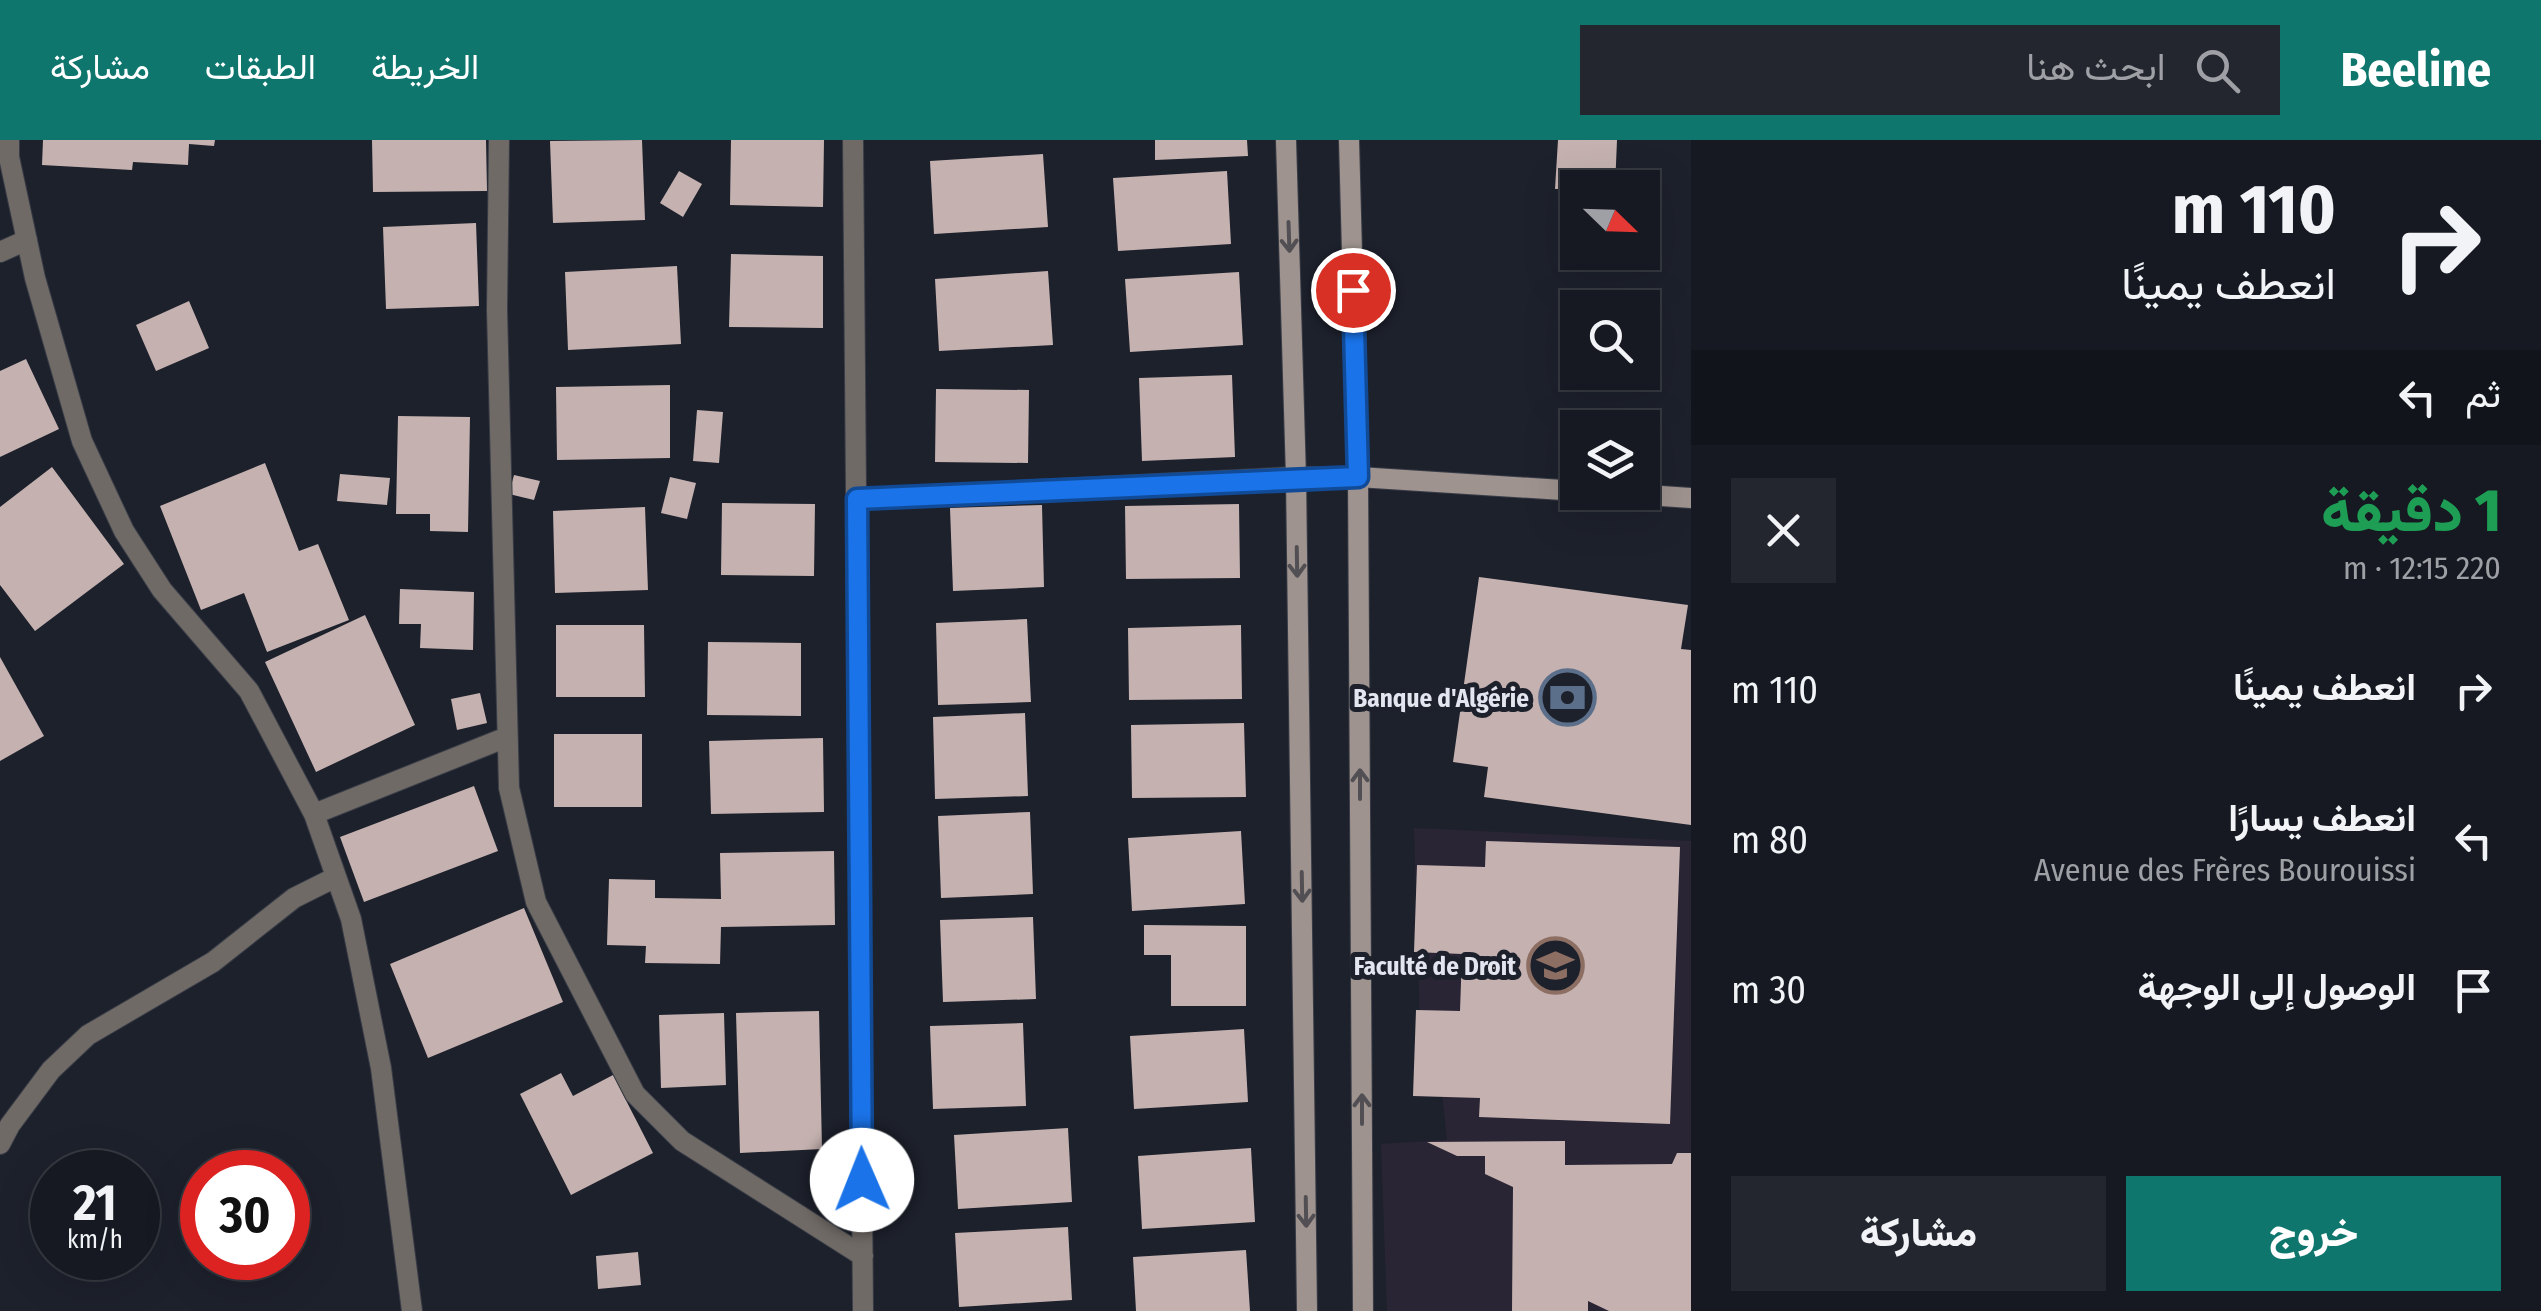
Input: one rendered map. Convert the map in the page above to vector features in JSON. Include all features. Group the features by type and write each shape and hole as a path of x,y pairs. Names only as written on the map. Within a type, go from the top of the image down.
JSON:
{"main road":[{"path":"1286,140 1296,477 1307,1311"},
{"path":"1349,140 1358,477 1363,1311"},
{"path":"1296,477 1358,477 1560,490"},
{"path":"1660,496 1691,498"}],"street":[{"path":"9,140 8,156 26,240 82,441 124,531 162,590 249,691 314,814 352,919 381,1068 412,1311"},
{"path":"499,140 497,310 508,788 536,902 635,1094 682,1141 862,1256"},
{"path":"853,140 863,1311"},
{"path":"0,252 26,240"},
{"path":"857,499 1296,477"},
{"path":"314,814 508,737"},
{"path":"0,1144 51,1070 88,1035 213,962 294,898 336,877"}],"shaded area":[{"name":"Faculté de Droit","path":"1414,828 1691,841 1691,1273 1654,1311 1387,1311 1381,1144 1447,1140 1442,1092 1422,1093"}],"building":[{"path":"43,140 215,140 214,146 189,144 188,165 133,162 132,170 42,165"},
{"path":"372,140 486,140 487,191 373,192"},
{"path":"642,140 645,220 553,223 550,141"},
{"path":"731,140 824,140 823,207 730,205"},
{"path":"1155,140 1247,140 1248,156 1155,160"},
{"path":"1558,140 1617,140 1616,170 1560,170 1560,189 1555,189"},
{"path":"1043,154 1048,227 934,234 930,161"},
{"path":"679,171 702,184 683,217 660,203"},
{"path":"1227,171 1231,244 1118,251 1113,178"},
{"path":"476,223 479,306 386,309 383,227"},
{"path":"731,254 823,256 823,328 729,327"},
{"path":"677,266 681,344 568,350 565,272"},
{"path":"1048,271 1053,345 939,351 935,279"},
{"path":"1239,272 1243,345 1130,352 1125,279"},
{"path":"189,301 209,348 156,371 136,325"},
{"path":"26,359 59,429 0,457 0,371"},
{"path":"1232,375 1235,457 1142,461 1139,378"},
{"path":"670,385 670,458 557,460 556,387"},
{"path":"936,389 1029,390 1028,463 935,462"},
{"path":"697,410 723,412 719,463 693,461"},
{"path":"398,416 470,417 468,532 430,531 430,514 396,514"},
{"path":"265,463 299,551 318,544 349,620 267,652 244,593 201,610 160,506"},
{"path":"52,467 124,564 35,631 0,585 0,507"},
{"path":"340,474 390,478 387,505 337,501"},
{"path":"514,475 540,481 534,500 509,494"},
{"path":"670,477 696,483 687,519 661,513"},
{"path":"722,503 815,504 814,576 721,575"},
{"path":"1239,504 1240,578 1126,579 1125,506"},
{"path":"1042,505 1044,587 953,591 950,508"},
{"path":"645,507 648,590 555,593 553,511"},
{"path":"1479,577 1688,605 1681,649 1691,650 1691,825 1484,797 1488,767 1453,762"},
{"path":"400,589 474,592 473,650 420,648 421,624 399,624"},
{"path":"365,615 415,725 316,772 265,662"},
{"path":"1027,619 1031,702 938,705 936,623"},
{"path":"556,625 644,625 645,697 556,697"},
{"path":"1241,625 1242,699 1129,700 1128,628"},
{"path":"708,642 801,643 801,716 707,715"},
{"path":"0,657 44,736 0,761"},
{"path":"480,693 487,723 457,730 451,699"},
{"path":"1025,713 1028,796 935,799 933,717"},
{"path":"1244,723 1246,797 1132,798 1131,725"},
{"path":"554,734 642,734 642,807 554,807"},
{"path":"823,738 824,812 711,814 709,741"},
{"path":"474,786 498,851 364,902 340,837"},
{"path":"1030,812 1033,894 941,898 938,816"},
{"path":"1241,831 1245,904 1132,911 1128,838"},
{"path":"1486,841 1680,847 1670,1124 1479,1117 1480,1098 1413,1096 1416,1010 1460,1011 1462,954 1414,952 1417,865 1485,867"},
{"path":"834,851 835,925 721,927 720,964 645,963 646,946 607,945 609,879 655,880 655,898 721,899 720,853"},
{"path":"524,908 563,1002 428,1058 390,964"},
{"path":"1033,917 1036,999 943,1002 940,920"},
{"path":"1144,925 1246,926 1246,1006 1171,1006 1171,955 1144,955"},
{"path":"819,1011 822,1149 740,1153 736,1013"},
{"path":"724,1013 726,1085 661,1088 659,1015"},
{"path":"1023,1023 1026,1106 933,1109 930,1026"},
{"path":"1244,1029 1248,1102 1134,1109 1130,1036"},
{"path":"561,1073 573,1096 613,1075 653,1153 571,1195 520,1094"},
{"path":"1068,1128 1072,1202 958,1209 954,1135"},
{"path":"1565,1141 1565,1165 1672,1164 1677,1153 1691,1153 1691,1311 1609,1311 1588,1301 1588,1311 1512,1311 1513,1187 1485,1174 1485,1156 1457,1156 1427,1142"},
{"path":"1251,1148 1255,1222 1142,1229 1138,1156"},
{"path":"1068,1227 1072,1300 959,1307 955,1233"},
{"path":"1246,1250 1250,1311 1136,1311 1133,1257"},
{"path":"638,1252 641,1285 598,1289 596,1256"}],"place":[{"name":"Banque d'Algérie","path":"1568,698"},
{"name":"Faculté de Droit","path":"1555,966"}],"route":[{"path":"862,1180 857,499 1358,477 1353,290"}]}
